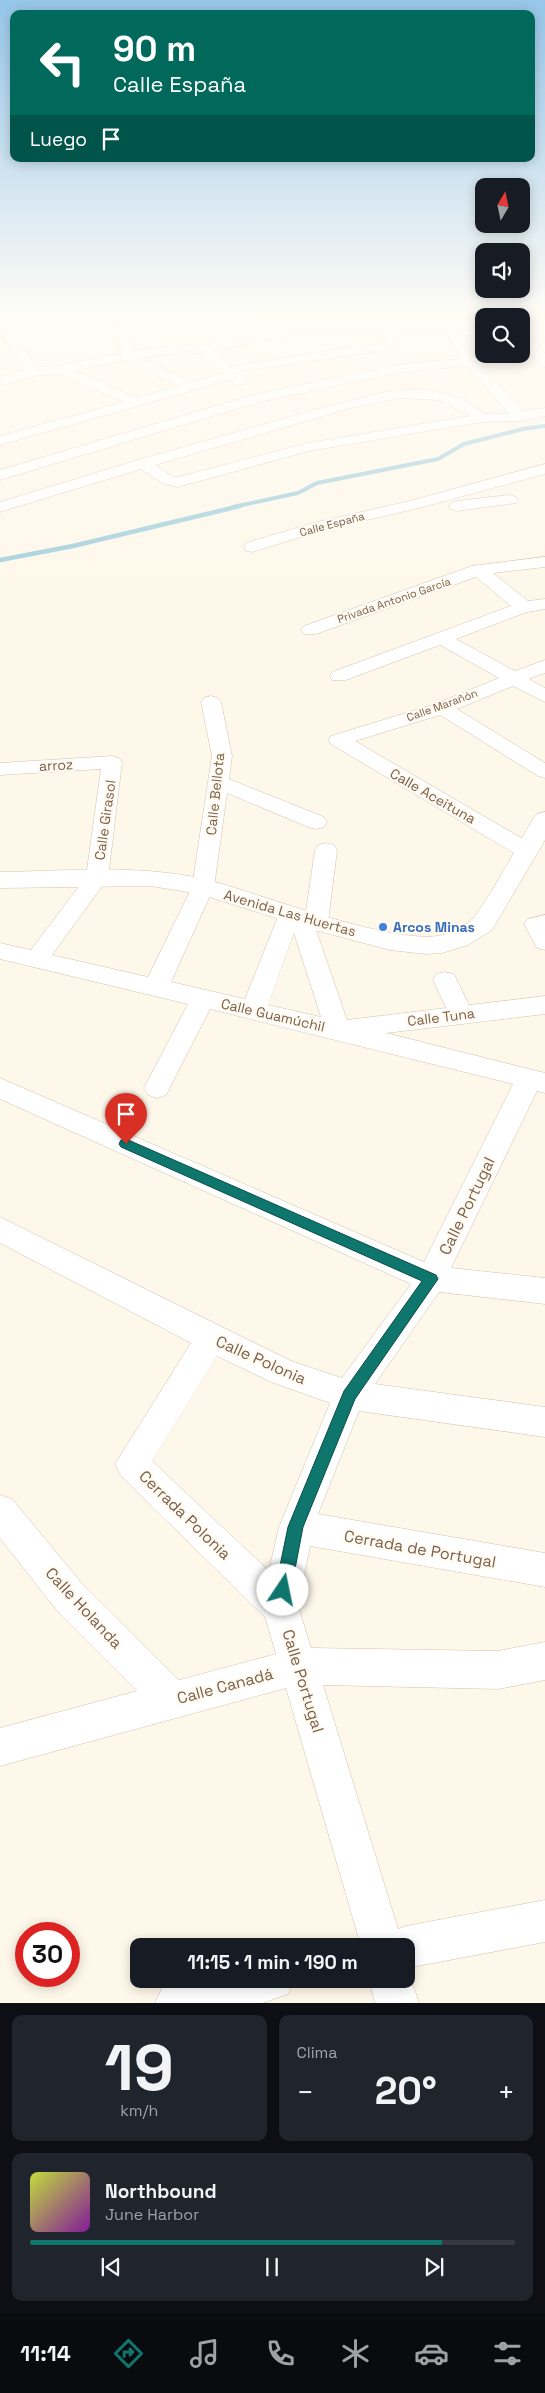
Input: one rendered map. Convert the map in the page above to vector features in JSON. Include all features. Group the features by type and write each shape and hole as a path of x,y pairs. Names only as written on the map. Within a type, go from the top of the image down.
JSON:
{"street":[{"path":"0,442 117,407"},
{"path":"0,475 225,407"},
{"path":"265,407 308,447"},
{"path":"0,507 143,463 342,407"},
{"path":"469,407 482,418"},
{"path":"512,407 520,417"},
{"path":"143,463 169,481 178,482 308,447 482,418 520,417 545,412"},
{"name":"Calle España","path":"252,547 319,526 413,505 545,469"},
{"path":"413,505 420,508 439,508 510,500"},
{"name":"Privada Antonio García","path":"310,630 478,570 545,562"},
{"path":"478,570 524,607"},
{"path":"340,676 524,607 545,604"},
{"path":"441,638 545,696"},
{"name":"Calle Marañón","path":"338,740 442,708 545,666"},
{"name":"Calle Bellota","path":"156,987 203,887 222,756 211,702"},
{"path":"442,708 545,772"},
{"name":"Calle Aceituna","path":"338,740 527,851"},
{"name":"arroz","path":"0,769 112,762"},
{"name":"Calle Girasol","path":"97,878 112,762"},
{"path":"218,782 316,822"},
{"name":"Avenida Las Huertas","path":"0,880 151,878 203,887 302,918 390,941 410,944 442,944 459,939 483,924 545,819"},
{"path":"253,1010 302,918 326,850"},
{"path":"36,960 97,878"},
{"path":"302,918 338,1030"},
{"name":"Calle Guamúchil","path":"0,952 338,1030 537,1081"},
{"path":"445,980 461,1014"},
{"path":"157,1088 204,999"},
{"name":"Calle Tuna","path":"338,1030 545,1005"},
{"name":"Calle Portugal","path":"380,1938 280,1606 296,1527 349,1395 431,1279 537,1081"},
{"path":"0,1088 431,1279 545,1291"},
{"name":"Calle Polonia","path":"0,1228 211,1338 282,1372 349,1395 545,1422"},
{"name":"Cerrada Polonia","path":"211,1338 132,1464 280,1606"},
{"name":"Calle Holanda","path":"0,1511 71,1598 173,1700"},
{"name":"Cerrada de Portugal","path":"296,1527 545,1570"},
{"name":"Calle Canadá","path":"0,1747 299,1666 498,1670 545,1661"},
{"path":"415,1945 545,1921"},
{"path":"177,2003 237,1988"},
{"path":"393,1988 397,2003"}],"waterway":[{"path":"233,507 298,493 317,483 438,459 464,444 523,429 545,426"},
{"path":"0,560 73,546 240,506"}],"place":[{"name":"Arcos Minas","path":"383,927"}],"route":[{"path":"126,1144 431,1279 349,1395 296,1527 283,1590"}]}
